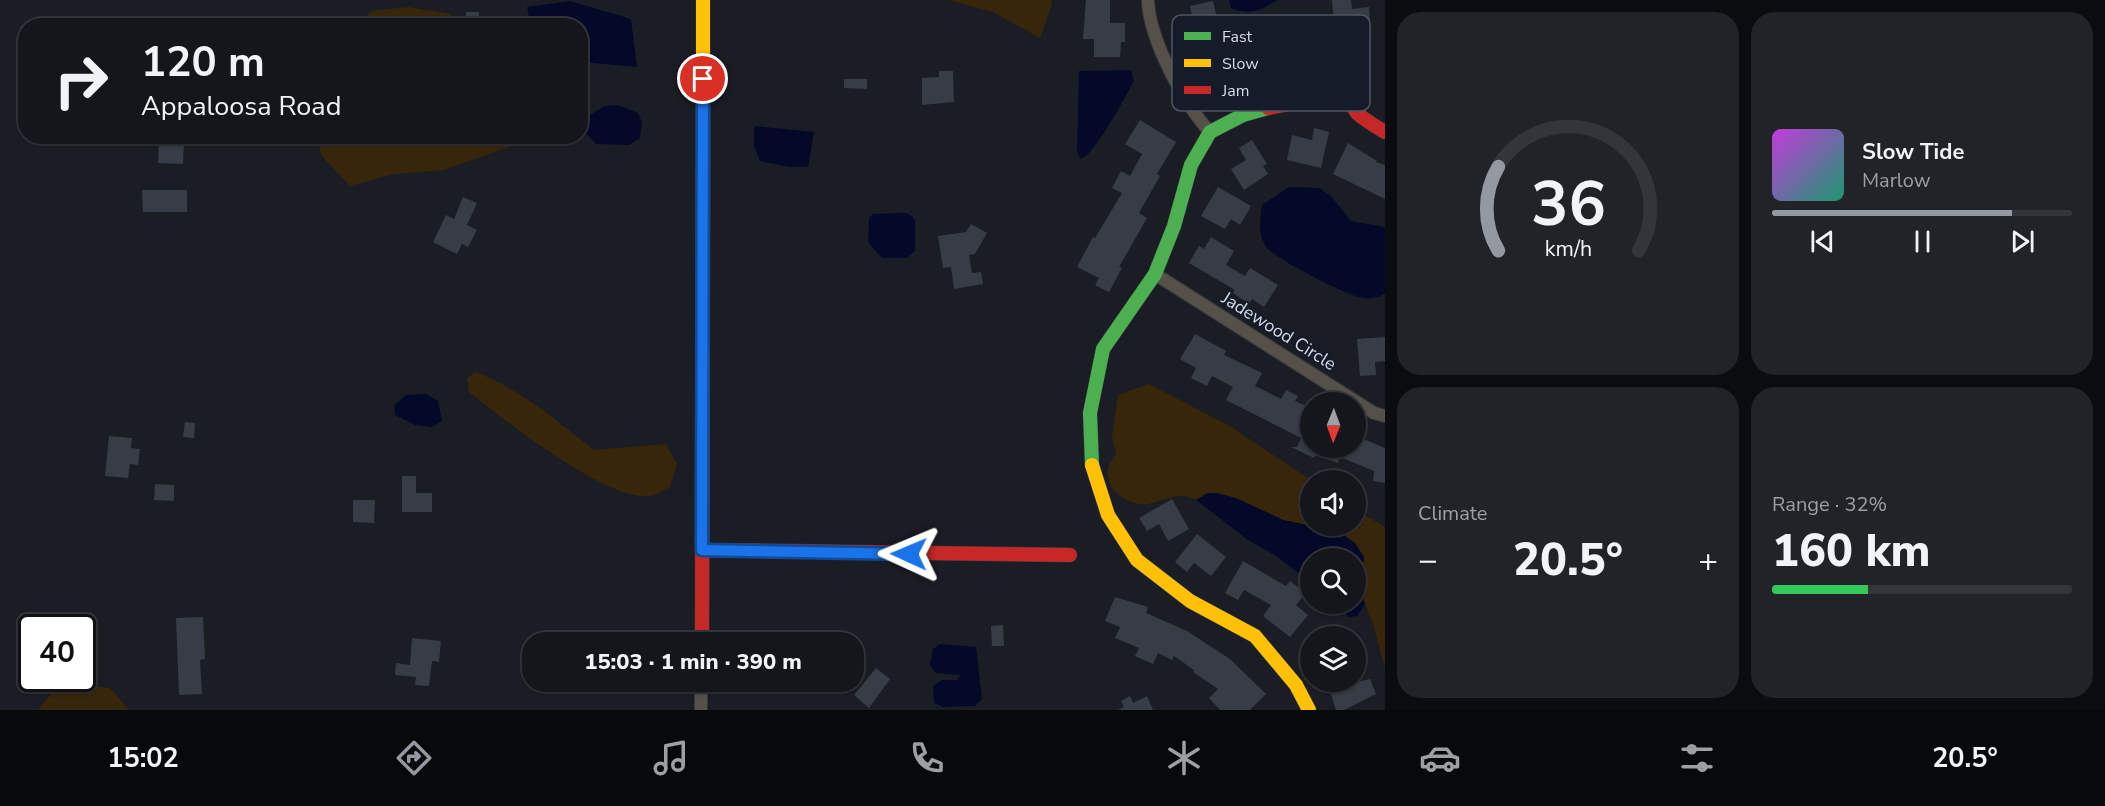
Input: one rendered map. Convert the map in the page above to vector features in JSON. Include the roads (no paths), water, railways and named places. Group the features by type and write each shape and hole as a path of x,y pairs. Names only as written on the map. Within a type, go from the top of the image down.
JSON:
{"street":[{"path":"702,632 703,0"},
{"path":"1148,0 1154,32 1172,72"},
{"path":"1193,111 1198,120 1210,132"},
{"path":"1260,111 1210,132 1191,165 1173,226 1155,274 1103,349 1090,413 1091,461 1108,515 1137,560 1190,601 1255,636 1296,685 1309,710"},
{"path":"1356,111 1362,118 1385,132"},
{"name":"Jadewood Circle","path":"1155,274 1374,413 1385,416"},
{"path":"702,550 1070,555"},
{"path":"701,692 701,710"}],"water":[{"path":"1229,0 1277,0 1261,9 1244,12 1231,8"},
{"path":"570,1 631,19 637,67 588,63 588,18 529,18 527,7"},
{"path":"1131,70 1134,81 1124,99 1102,136 1081,159 1077,152 1079,71"},
{"path":"618,105 638,113 642,122 640,138 629,145 596,144 588,135 588,116 604,106"},
{"path":"754,126 814,132 808,167 790,167 760,161 754,146"},
{"path":"1289,187 1319,188 1331,196 1351,221 1385,227 1385,294 1371,298 1355,296 1314,277 1268,249 1261,233 1262,205"},
{"path":"906,213 915,221 915,251 907,258 882,258 868,242 869,218 873,214"},
{"path":"426,394 438,401 442,421 432,427 415,425 395,415 394,405 406,395"},
{"path":"1208,493 1236,498 1283,520 1300,524 1300,536 1345,536 1358,548 1300,548 1300,574 1273,554 1248,540 1196,500"},
{"path":"1346,614 1358,614 1357,616 1349,617"},
{"path":"940,644 976,647 982,699 975,706 943,707 934,703 933,686 942,680 957,680 961,675 936,673 930,665 933,649"}]}
